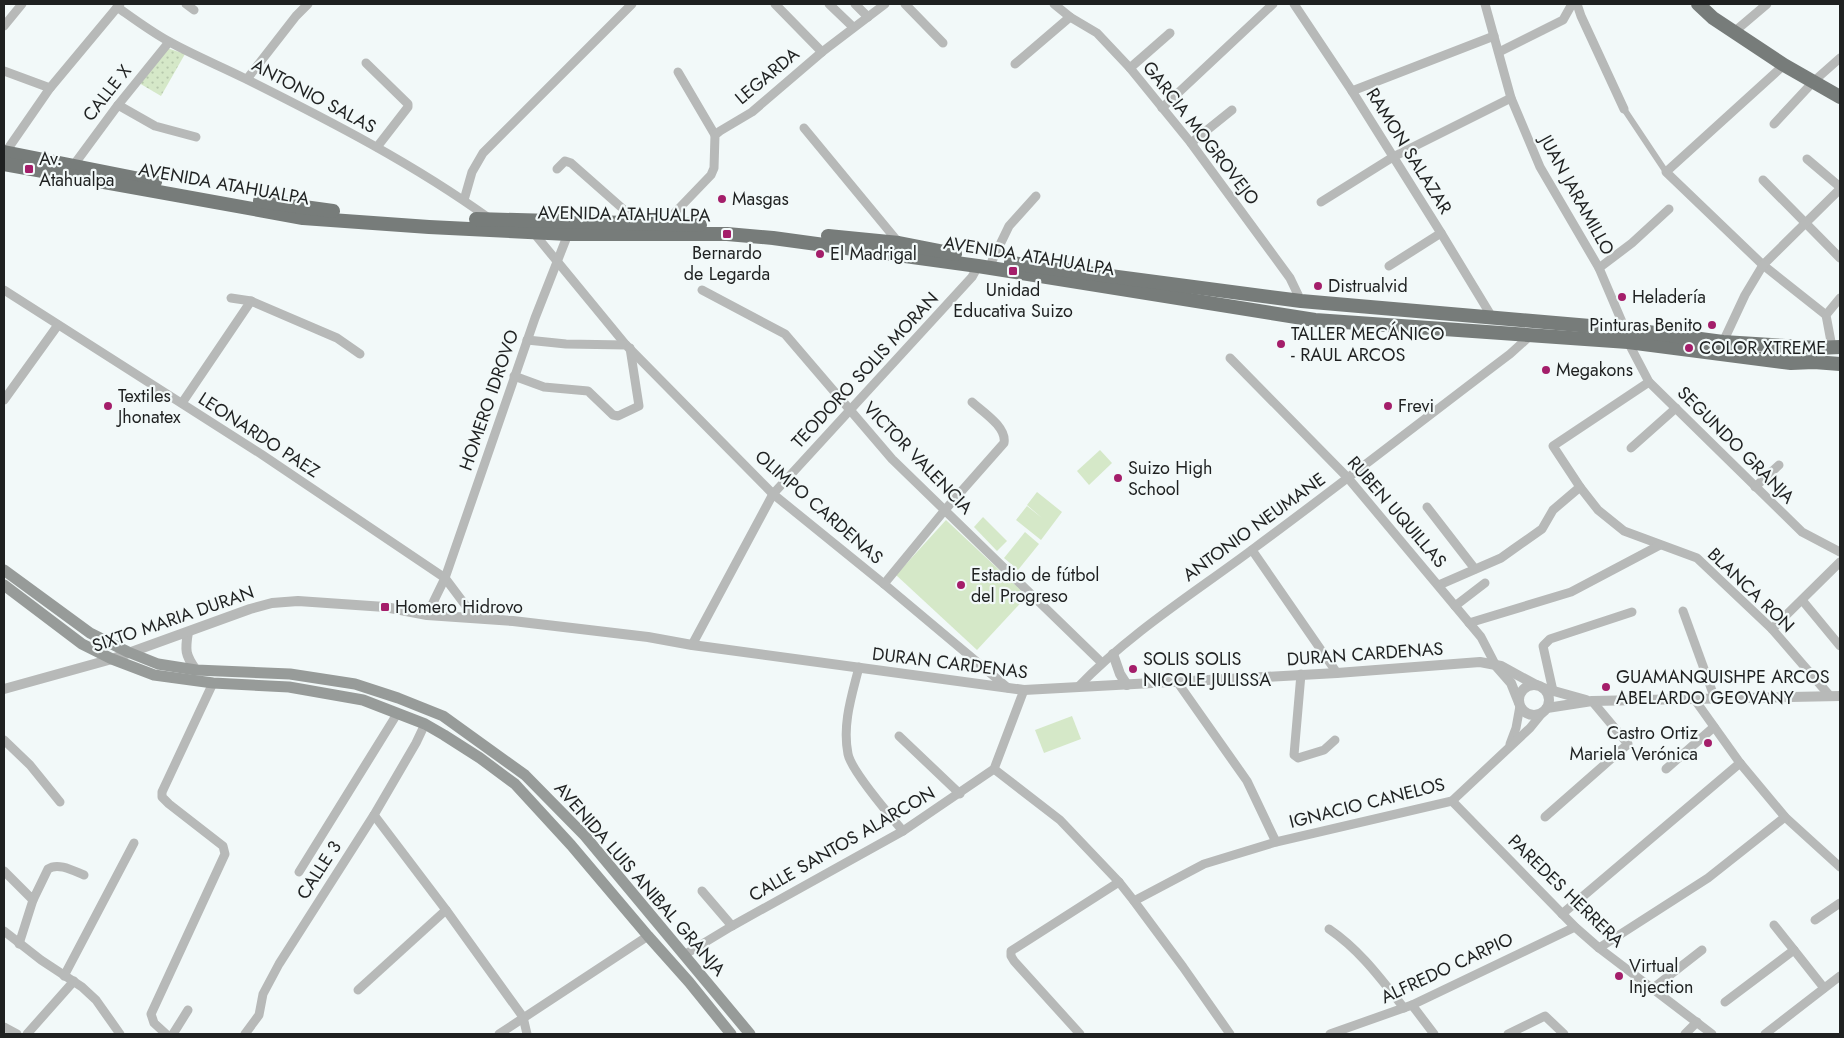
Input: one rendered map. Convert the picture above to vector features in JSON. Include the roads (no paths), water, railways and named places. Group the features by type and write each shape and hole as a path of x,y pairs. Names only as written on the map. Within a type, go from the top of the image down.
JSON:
{"highway":[{"path":"1698,4 1713,18 1784,65 1840,97"},
{"name":"AVENIDA ATAHUALPA","path":"4,156 73,166 240,198 316,210 393,216 639,224 662,229 773,238 978,266 1315,320 1530,336 1626,335 1838,349"},
{"name":"AVENIDA ATAHUALPA","path":"4,156 303,218 420,227 568,234 662,229 748,228 899,243 992,261 1054,267 1301,301 1545,322 1791,363 1840,363"}],"main road":[{"name":"AVENIDA LUIS ANIBAL GRANJA","path":"4,570 90,633 128,652 158,664 196,670 290,674 355,684 398,698 443,716 525,775 584,836 750,1034"},
{"name":"AVENIDA LUIS ANIBAL GRANJA","path":"4,585 82,644 112,659 154,675 213,683 289,687 363,700 425,724 480,758 515,784 571,845 689,982 731,1034"}],"street":[{"path":"4,26 22,4"},
{"path":"186,4 194,10"},
{"path":"246,79 296,16 308,4"},
{"path":"464,200 472,172 483,154 632,4"},
{"path":"775,4 822,52"},
{"path":"829,4 853,27"},
{"path":"856,4 868,16"},
{"name":"LEGARDA","path":"715,135 758,108 789,79 853,27 885,4"},
{"path":"905,4 942,43"},
{"name":"GARCIA MOGROVEJO","path":"1054,4 1070,18 1097,33 1130,68 1191,143 1290,278 1301,301"},
{"path":"1162,108 1273,4"},
{"name":"RAMON SALAZAR","path":"1294,4 1442,233 1492,317"},
{"name":"JUAN JARAMILLO","path":"1485,4 1511,98 1540,167 1599,268 1626,335"},
{"path":"1499,52 1563,20 1572,4"},
{"path":"1577,4 1624,109 1666,172 1762,265 1826,316 1838,349"},
{"path":"1734,32 1767,4"},
{"path":"4,156 50,88 118,5"},
{"name":"ANTONIO SALAS","path":"118,5 141,25 168,42 246,79 377,147 464,200 492,220"},
{"path":"1015,64 1070,18"},
{"path":"1130,68 1170,33"},
{"path":"1352,91 1494,36"},
{"name":"CALLE X","path":"73,166 168,42"},
{"path":"1774,124 1814,81 1840,58"},
{"path":"366,63 408,104 408,107 377,147"},
{"path":"1666,172 1784,65"},
{"path":"4,71 50,88"},
{"path":"662,229 711,175 714,168 715,135 678,72"},
{"path":"1321,202 1393,157 1511,98"},
{"path":"118,105 155,126 196,137"},
{"path":"1191,143 1232,110"},
{"path":"804,128 899,243"},
{"path":"1723,342 1745,295 1762,265 1840,190 1807,159"},
{"path":"557,169 565,161 571,163 639,224"},
{"path":"1763,180 1840,258"},
{"path":"992,261 1009,226 1036,196"},
{"path":"1599,268 1632,243 1668,209"},
{"name":"OLIMPO CARDENAS","path":"533,232 628,347 772,494 884,584 1008,688"},
{"path":"1389,266 1442,233"},
{"name":"HOMERO IDROVO","path":"426,615 445,578 514,376 568,234"},
{"name":"TEODORO SOLIS MORAN","path":"692,645 772,494 972,277 978,266"},
{"name":"LEONARDO PAEZ","path":"4,290 261,454 445,578"},
{"name":"VICTOR VALENCIA","path":"702,290 785,334 892,459 1102,663"},
{"path":"231,298 251,301 337,338 360,354"},
{"path":"1826,316 1840,298"},
{"path":"182,403 251,301"},
{"name":"ANTONIO NEUMANE","path":"1078,687 1102,663 1186,597 1348,478 1510,354 1545,322"},
{"path":"4,400 58,325"},
{"name":"SEGUNDO GRANJA","path":"1626,335 1649,382 1802,532 1840,552"},
{"path":"514,376 544,387 588,391 612,415 618,416 639,406 628,347 527,340"},
{"name":"RUBEN UQUILLAS","path":"1230,358 1348,478 1439,585 1486,646 1495,664"},
{"name":"BLANCA RON","path":"1649,382 1553,446 1598,510 1624,531 1697,558 1772,628 1835,696"},
{"path":"884,584 944,511 1004,443 1006,436 1002,430 972,402"},
{"path":"1631,448 1676,408"},
{"path":"1755,487 1779,464"},
{"path":"1439,585 1501,558 1542,529 1553,510 1580,487"},
{"path":"1427,507 1475,569"},
{"path":"1469,623 1571,592 1660,545"},
{"path":"1252,550 1337,673"},
{"path":"1772,628 1840,562"},
{"path":"445,578 475,618"},
{"path":"1455,606 1485,583"},
{"path":"1802,600 1840,646"},
{"name":"SIXTO MARIA DURAN","path":"4,689 112,659 250,609 272,603 298,601 385,607 426,615 475,618"},
{"path":"1683,611 1715,699"},
{"path":"1545,710 1548,696 1544,688 1543,646 1546,642 1550,639 1632,612"},
{"name":"DURAN CARDENAS","path":"475,618 648,637 692,645 1024,690 1178,683 1480,662 1495,664"},
{"path":"188,632 187,658 196,670"},
{"path":"1114,654 1120,674 1127,685"},
{"path":"1495,664 1510,683 1520,705 1526,713 1531,715 1539,714 1545,710 1592,701 1835,696"},
{"path":"1495,664 1544,688 1592,701 1628,744 1545,818"},
{"path":"859,667 846,729 848,755 884,808 904,831"},
{"path":"1301,674 1294,755 1298,758 1324,750 1335,740"},
{"path":"166,1034 154,1023 151,1014 225,854 223,846 168,804 162,797 162,792 213,683"},
{"name":"IGNACIO CANELOS","path":"1178,683 1246,782 1276,842"},
{"path":"1520,705 1519,698 1525,688 1544,688"},
{"path":"1024,690 994,769 1060,820 1118,882 1134,901 1230,1034"},
{"path":"1695,700 1740,763 1785,817 1840,867"},
{"name":"IGNACIO CANELOS","path":"1508,749 1516,728 1520,705"},
{"name":"IGNACIO CANELOS","path":"1134,901 1204,864 1276,842 1452,801 1530,728 1545,710"},
{"path":"299,872 397,714"},
{"name":"CALLE 3","path":"245,1034 259,1016 263,994 278,964 374,815 416,744 425,724"},
{"path":"1666,769 1714,727"},
{"path":"899,736 960,794"},
{"path":"4,740 30,765 60,802"},
{"path":"1562,914 1740,763"},
{"name":"CALLE SANTOS ALARCON","path":"684,956 732,926 904,831 994,769"},
{"name":"PAREDES HERRERA","path":"1452,801 1575,927 1599,948 1712,1034"},
{"path":"374,815 524,1017 527,1034"},
{"path":"1599,948 1708,878 1785,817"},
{"path":"64,976 134,843"},
{"path":"19,944 33,900 48,869 56,865 84,875"},
{"path":"4,871 33,900"},
{"path":"1080,1034 1014,961 1011,951 1118,882"},
{"path":"702,891 732,926"},
{"path":"1815,920 1840,903"},
{"path":"358,990 446,910"},
{"path":"1774,925 1824,988"},
{"name":"ALFREDO CARPIO","path":"1330,1034 1408,1006 1575,927"},
{"path":"1329,929 1363,957 1434,1034"},
{"path":"4,931 19,944 74,981 96,1000 120,1034"},
{"path":"499,1034 648,936"},
{"path":"1652,989 1702,950"},
{"path":"1725,1002 1794,950"},
{"path":"1765,1034 1840,976"},
{"path":"27,1034 74,981"},
{"path":"173,1034 188,1010"},
{"path":"1508,1034 1545,1016 1564,1034"},
{"path":"1685,1034 1697,1022"},
{"path":"4,1027 17,1034"}],"place":[{"name":"Av. Atahualpa","path":"29,169"},
{"name":"Masgas","path":"722,199"},
{"name":"Bernardo de Legarda","path":"727,234"},
{"name":"El Madrigal","path":"820,254"},
{"name":"Unidad Educativa Suizo","path":"1013,271"},
{"name":"Distrualvid","path":"1318,286"},
{"name":"Heladería","path":"1622,297"},
{"name":"Pinturas Benito","path":"1712,325"},
{"name":"TALLER MECÁNICO - RAUL ARCOS","path":"1281,344"},
{"name":"COLOR XTREME","path":"1689,348"},
{"name":"Megakons","path":"1546,370"},
{"name":"Textiles Jhonatex","path":"108,406"},
{"name":"Frevi","path":"1388,406"},
{"name":"Suizo High School","path":"1118,478"},
{"name":"Estadio de fútbol del Progreso","path":"961,585"},
{"name":"Homero Hidrovo","path":"385,607"},
{"name":"SOLIS SOLIS NICOLE JULISSA","path":"1133,669"},
{"name":"GUAMANQUISHPE ARCOS ABELARDO GEOVANY","path":"1606,687"},
{"name":"Castro Ortiz Mariela Verónica","path":"1708,743"},
{"name":"Virtual Injection","path":"1619,976"}]}
